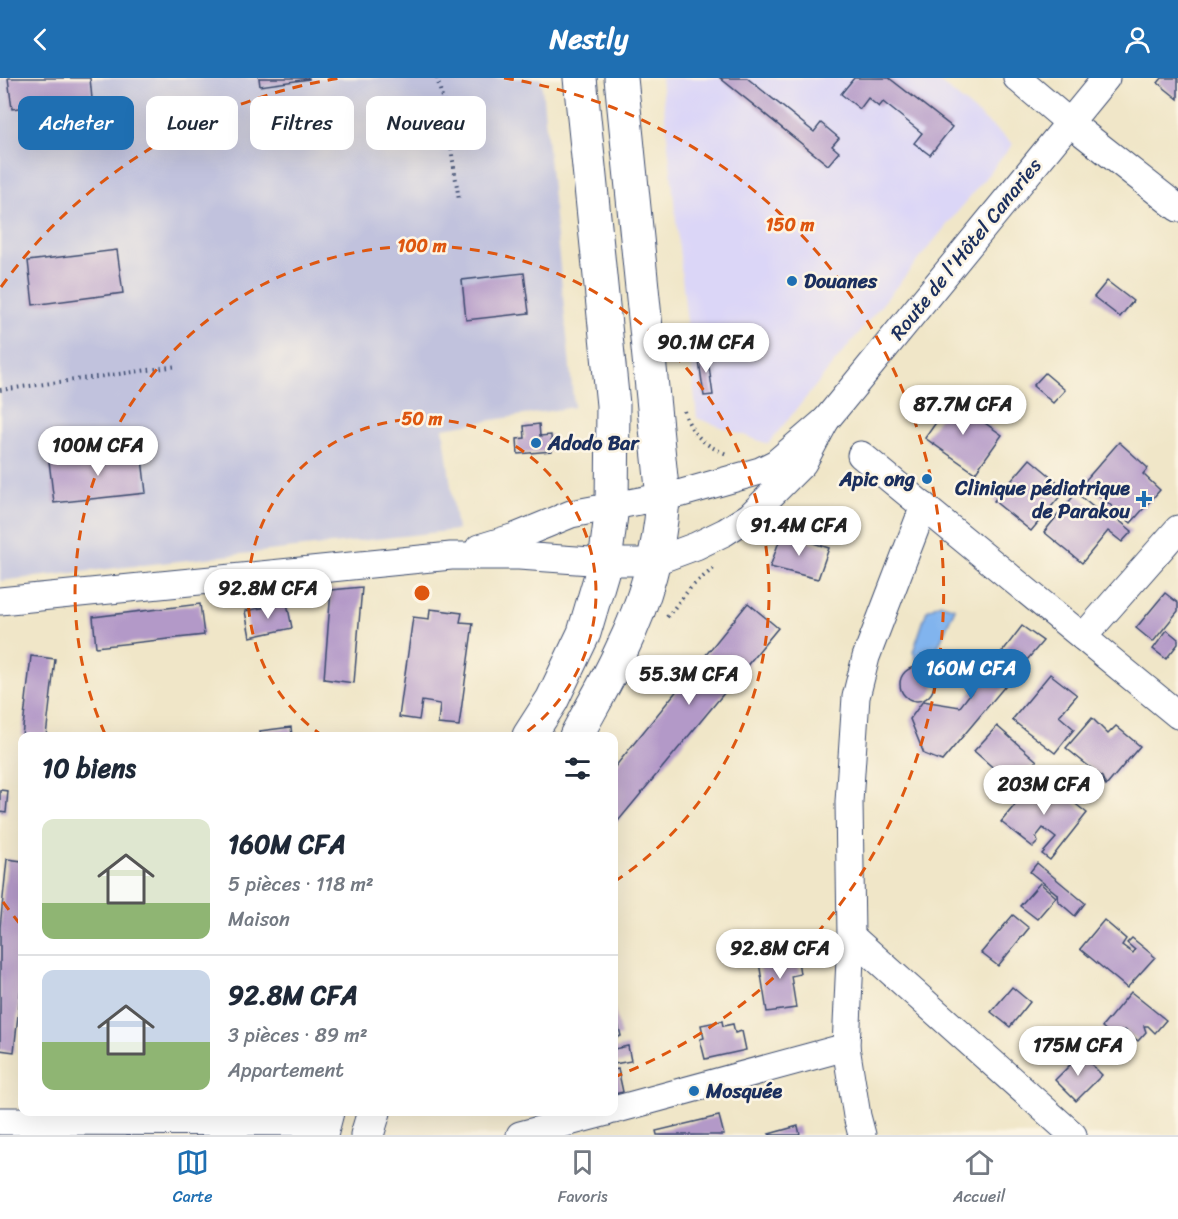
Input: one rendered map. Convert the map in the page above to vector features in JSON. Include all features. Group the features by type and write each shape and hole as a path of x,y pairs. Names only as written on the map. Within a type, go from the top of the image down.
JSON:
{"main road":[{"path":"532,732 552,700 584,633 605,562 612,507 613,405 580,78"},
{"path":"578,732 622,651 654,562 662,517 663,498 621,78"},
{"path":"367,1135 373,1116"}],"street":[{"path":"1017,78 1178,208"},
{"name":"Route de l'Hôtel Canaries","path":"571,514 663,498 760,471 776,463 826,420 1106,78"},
{"name":"Route de l'Hôtel Canaries","path":"451,556 519,556 605,562 654,562 696,546 725,532 750,516 803,463 826,420"},
{"path":"0,601 451,556 515,537 571,514 587,500 599,483 613,441"},
{"path":"861,455 1178,715"},
{"path":"862,1135 846,1047 851,936 849,802 855,697 866,657 924,507"},
{"path":"1083,637 1178,529"},
{"path":"851,936 1073,1135"},
{"path":"618,1109 846,1047"},
{"path":"520,1135 592,1116"},
{"path":"0,1121 324,1123"}],"path":[{"path":"437,78 445,109 459,200"},
{"path":"0,390 178,366"}],"shaded area":[{"path":"0,78 541,78 574,407 443,428 457,530 0,581"},
{"name":"Douanes","path":"661,78 935,78 1013,144 768,444 697,418"}],"water":[{"path":"940,603 955,608 933,658 922,663 917,661 913,652 927,610"}],"building":[{"path":"8,78 90,78 92,96 18,96 18,108 12,109"},
{"path":"259,78 309,78 309,79 260,86"},
{"path":"720,78 747,78 814,132 821,123 839,138 832,146 839,152 828,165"},
{"path":"854,78 889,78 952,127 930,155 914,143 922,133 883,102 879,107 868,98 860,109 841,94"},
{"path":"1162,78 1178,78 1178,99 1158,83"},
{"path":"117,250 123,293 33,305 28,261"},
{"path":"524,273 529,313 466,320 462,280"},
{"path":"1107,281 1133,301 1120,317 1094,297"},
{"path":"707,353 713,395 704,396 698,354"},
{"path":"1045,373 1065,390 1053,403 1033,386"},
{"path":"952,400 1002,435 975,473 925,438"},
{"path":"539,424 540,436 551,435 552,451 518,454 517,439 525,438 524,426"},
{"path":"1119,442 1148,468 1143,474 1160,490 1131,523 1084,482"},
{"path":"141,450 146,493 54,503 49,461"},
{"path":"1030,459 1066,489 1031,531 994,501"},
{"path":"1076,493 1108,519 1111,514 1132,531 1122,542 1108,531 1082,563 1044,532"},
{"path":"782,533 829,548 818,579 770,567"},
{"path":"362,587 354,683 324,679 331,590"},
{"path":"1165,593 1178,603 1178,611 1153,642 1136,628"},
{"path":"287,603 292,628 250,637 245,611"},
{"path":"748,603 778,628 618,821 618,763"},
{"path":"200,604 204,635 96,647 93,617"},
{"path":"430,609 462,613 460,622 473,623 459,726 438,724 440,704 422,701 419,720 399,717 413,617 429,619"},
{"path":"1022,626 1043,641 942,761 924,754 910,719 923,701 960,707"},
{"path":"1167,630 1178,639 1178,644 1166,659 1153,649"},
{"path":"31,656 55,659 46,732 22,732"},
{"path":"917,667 929,672 934,684 929,696 917,701 905,696 900,684 905,672"},
{"path":"1050,674 1077,695 1059,716 1074,729 1055,753 1012,720"},
{"path":"1092,718 1108,734 1116,726 1140,746 1106,786 1102,777 1066,748"},
{"path":"997,726 1037,761 1014,786 974,751"},
{"path":"291,727 292,732 260,732"},
{"path":"1039,775 1087,813 1050,860 1042,854 1056,838 1043,828 1036,837 1038,842 1033,847 1001,822"},
{"path":"0,790 8,791 6,813 0,812"},
{"path":"7,859 18,860 18,1015 14,1052 0,1050 0,927"},
{"path":"1037,863 1085,903 1075,916 1058,901 1057,894 1030,872"},
{"path":"1040,883 1056,897 1037,919 1020,906"},
{"path":"1013,915 1029,928 998,966 981,953"},
{"path":"1104,920 1126,939 1122,945 1133,953 1135,950 1127,943 1132,938 1155,957 1127,988 1080,949"},
{"path":"796,947 800,974 791,976 796,1008 767,1012 759,962 775,959 773,951"},
{"path":"1012,987 1030,1002 1010,1027 991,1012"},
{"path":"1131,992 1166,1020 1155,1033 1148,1026 1144,1026 1146,1032 1138,1041 1125,1030 1122,1034 1126,1037 1121,1042 1102,1027"},
{"path":"722,1021 723,1026 733,1024 735,1033 742,1031 746,1050 705,1059 700,1039 704,1038 701,1025"},
{"path":"628,1046 631,1061 618,1063 618,1048"},
{"path":"1081,1054 1102,1075 1076,1101 1055,1080"},
{"path":"618,1069 623,1092 618,1093"},
{"path":"719,1116 724,1135 657,1135 656,1131"},
{"path":"798,1126 800,1135 769,1134"}],"place":[{"name":"Douanes","path":"792,281"},
{"name":"Adodo Bar","path":"536,443"},
{"name":"Apic ong","path":"927,479"},
{"name":"Clinique pédiatrique de Parakou","path":"1144,499"},
{"name":"Mosquée","path":"694,1091"}]}
